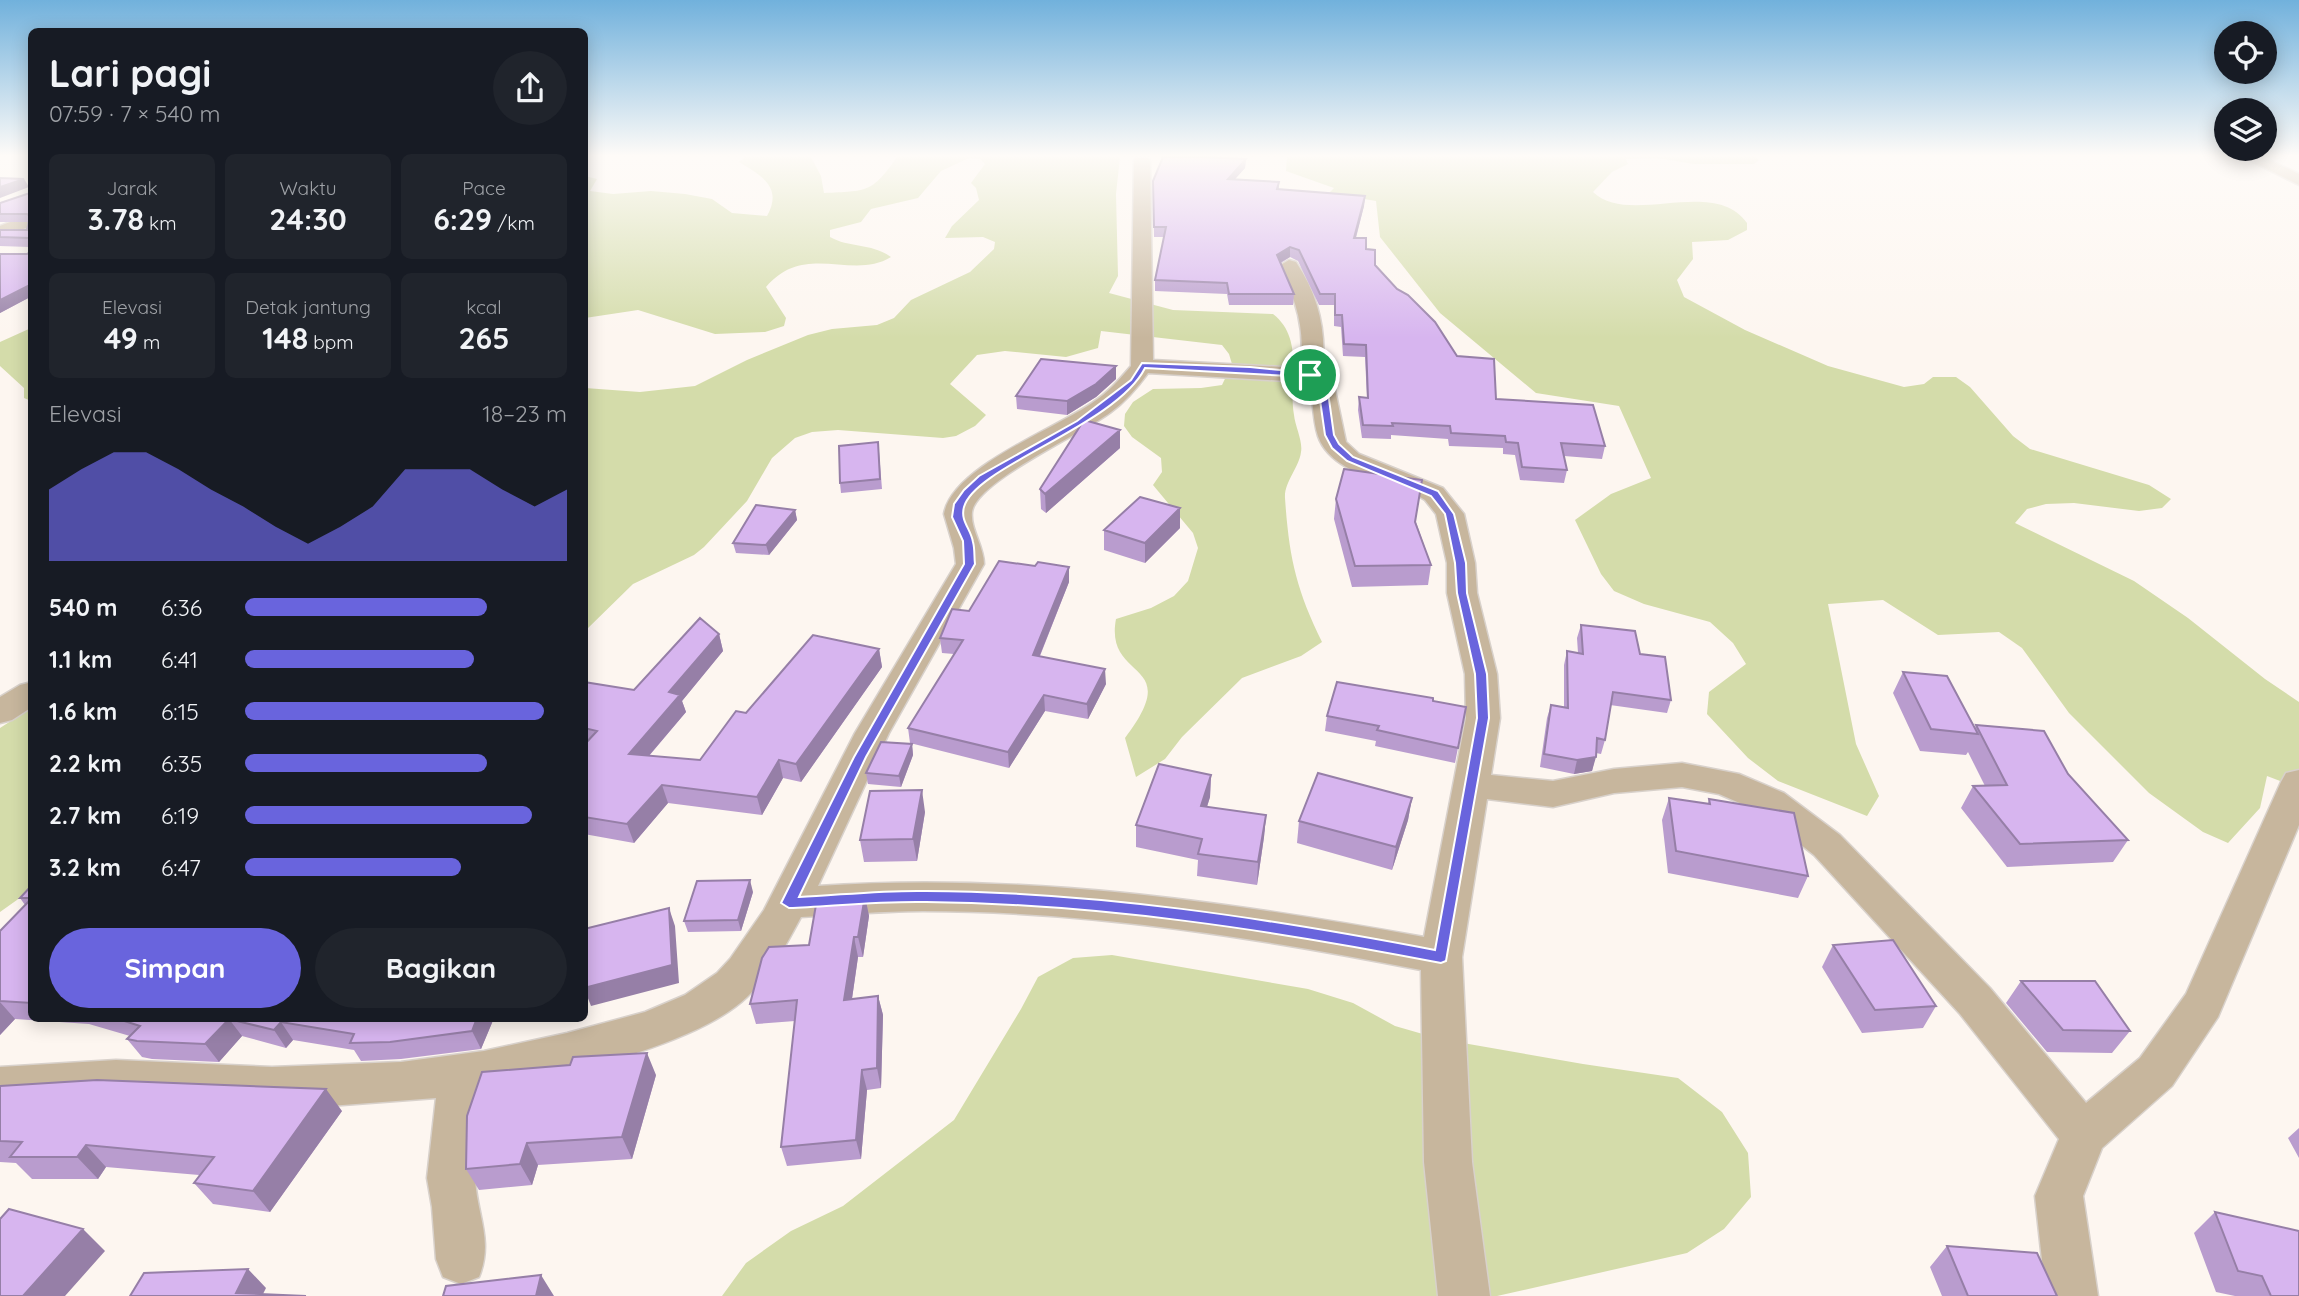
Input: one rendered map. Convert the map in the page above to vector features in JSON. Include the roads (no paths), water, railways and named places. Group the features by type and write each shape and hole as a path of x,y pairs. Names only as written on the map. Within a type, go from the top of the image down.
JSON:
{"street":[{"path":"0,1087 42,1081 119,1079 271,1087 364,1086 431,1081 544,1060 678,1018 715,998 744,973 789,903 860,757 970,564 968,541 957,517 959,504 967,492 982,478 1080,423 1134,382 1142,366 1142,217"},
{"path":"2,231 28,220"},
{"path":"2,231 28,230"},
{"path":"1289,266 1312,321 1315,345 1310,375"},
{"path":"1142,366 1310,375 1322,385 1330,435 1335,446 1350,459 1434,494 1450,514 1461,563 1462,593 1481,674 1483,718 1441,957 1448,1162 1464,1296"},
{"path":"0,712 28,694"},
{"path":"1471,785 1553,793 1614,781 1682,775 1726,783 1771,802 1827,845 1975,1001 2084,1135"},
{"path":"2072,1296 2059,1196 2084,1135 2156,1072 2203,1004 2299,782"},
{"path":"789,903 924,896 1039,900 1137,909 1305,931 1441,957"},
{"path":"461,1075 451,1178 457,1208 461,1259"}]}
